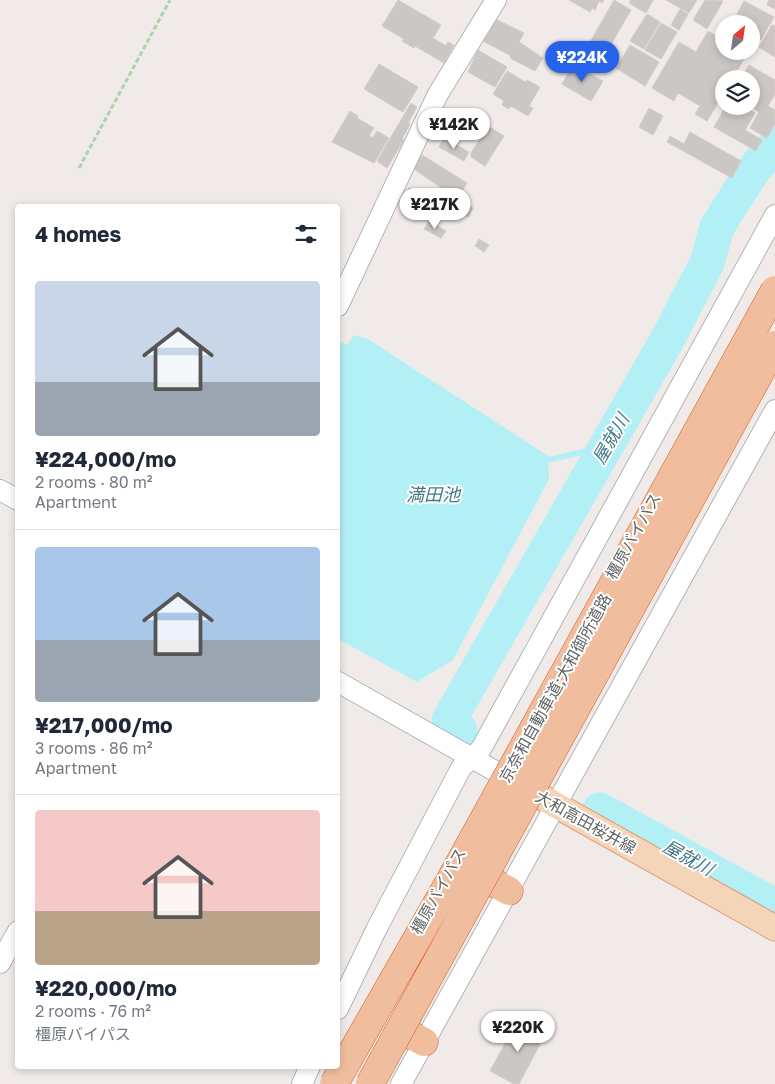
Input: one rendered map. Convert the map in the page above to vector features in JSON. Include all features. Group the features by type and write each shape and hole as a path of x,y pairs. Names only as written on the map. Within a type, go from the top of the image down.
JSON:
{"highway":[{"name":"橿原バイパス","path":"333,1084 775,277"},
{"name":"京奈和自動車道;大和御所道路","path":"333,1084 450,879 775,290"},
{"name":"京奈和自動車道;大和御所道路","path":"370,1084 775,345"},
{"path":"374,1084 414,1036 498,885 545,799 775,356"}],"main road":[{"name":"大和高田桜井線","path":"502,775 775,928"}],"street":[{"path":"340,302 438,94 496,0"},
{"path":"340,1005 377,928 456,776 480,750 775,215"},
{"path":"545,799 775,410"},
{"path":"0,490 15,498"},
{"path":"340,683 470,759 502,775"},
{"path":"0,962 15,936"},
{"path":"401,1084 414,1036"},
{"path":"302,1084 309,1069"}],"path":[{"path":"79,168 170,0"}],"water":[{"name":"満田池","path":"354,335 368,339 548,456 549,479 453,660 417,682 340,640 340,345 341,342 347,345"}],"building":[{"path":"398,0 441,25 433,38 446,46 448,42 454,45 444,63 415,46 414,48 402,41 404,39 382,26"},
{"path":"569,0 604,0 602,3 599,1 595,10 592,8 590,12"},
{"path":"614,0 631,10 601,62 584,53"},
{"path":"631,0 653,0 646,13 629,3"},
{"path":"666,0 697,0 689,13"},
{"path":"705,0 723,1 707,29 693,20"},
{"path":"769,0 775,0 775,9 767,5"},
{"path":"744,1 774,17 761,40 760,15 737,15"},
{"path":"680,9 688,14 679,30 671,25"},
{"path":"647,14 660,22 644,49 630,41"},
{"path":"495,19 524,33 519,42 543,58 535,71 483,41"},
{"path":"661,23 677,32 661,59 645,50"},
{"path":"772,25 775,26 775,57 760,48"},
{"path":"708,31 715,35 715,60 743,60 737,70 715,70 715,108 707,121 695,114 700,106 678,93 674,101 652,88 679,42 696,52"},
{"path":"630,45 659,62 645,86 616,68"},
{"path":"478,50 507,67 495,87 468,72"},
{"path":"379,64 418,87 403,112 364,89"},
{"path":"573,65 603,81 591,101 562,84"},
{"path":"749,65 758,70 746,70"},
{"path":"507,71 525,82 527,80 540,87 529,106 533,108 528,116 511,106 509,109 502,105 504,101 493,94"},
{"path":"760,71 775,80 775,94 768,106 775,110 775,124 767,138 750,128 757,115 760,115"},
{"path":"411,103 417,107 408,123 410,124 402,139 404,140 387,168 377,161"},
{"path":"649,108 663,116 653,135 639,127"},
{"path":"350,111 358,116 357,118 374,128 369,135 373,138 377,131 389,138 374,163 332,142"},
{"path":"721,115 754,115 745,130 762,140 756,151 714,127"},
{"path":"488,126 504,136 485,166 471,157 471,153"},
{"path":"690,132 741,161 732,178 667,142 670,136 684,144"},
{"path":"444,138 469,152 464,161 439,147"},
{"path":"422,155 467,183 461,193 456,190 454,193 445,187 443,189 414,169"},
{"path":"409,188 446,210 438,224 401,202"},
{"path":"458,198 473,208 468,217 452,206"},
{"path":"429,221 446,231 441,238 424,229"},
{"path":"479,239 489,245 484,252 475,246"},
{"path":"518,1020 545,1035 519,1084 514,1084 490,1071"}],"waterway":[{"name":"屋就川","path":"460,730 449,720 666,342 707,263 717,227 752,172 775,144"},
{"path":"543,461 605,447"},
{"name":"屋就川","path":"600,810 775,906"}]}
